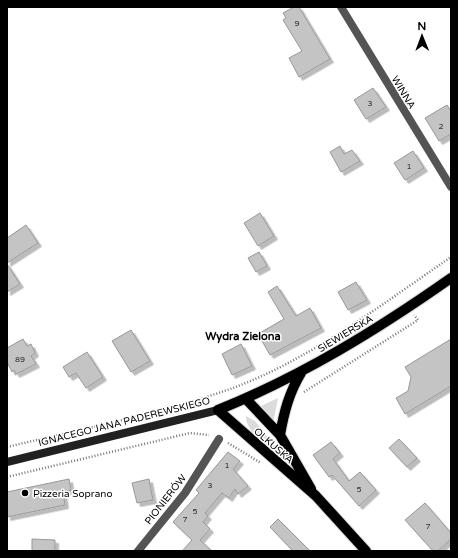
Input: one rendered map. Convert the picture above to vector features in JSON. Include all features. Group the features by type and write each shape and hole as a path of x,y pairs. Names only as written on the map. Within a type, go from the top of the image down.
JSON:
{"main road":[{"name":"SIEWIERSKA","path":"246,399 301,373 385,323 451,278"},
{"name":"OLKUSKA","path":"280,435 286,405 292,388 301,373"},
{"name":"OLKUSKA","path":"246,399 280,435 316,496"},
{"name":"IGNACEGO JANA PADEREWSKIEGO","path":"7,462 218,410 246,399"},
{"name":"OLKUSKA","path":"218,410 316,496 366,551"}],"street":[{"name":"WINNA","path":"341,7 451,187"},
{"name":"PIONIERÓW","path":"138,551 185,493 219,439"}],"path":[{"path":"7,447 150,413 233,387 285,364 317,346 381,305 451,257"},
{"path":"302,393 418,320"},
{"path":"7,477 190,433 219,439 241,450 260,464"}],"shaded area":[{"path":"278,398 273,423 261,406"},
{"path":"246,416 255,421 276,447 272,450 255,435 249,426"}],"building":[{"path":"294,7 299,7 330,59 299,77 289,58 302,51 283,20 286,18 283,13"},
{"path":"373,88 386,107 366,119 354,100"},
{"path":"447,105 451,111 451,134 439,141 425,118"},
{"path":"340,146 344,154 352,150 360,161 341,172 330,152"},
{"path":"413,151 424,168 405,180 394,163"},
{"path":"260,213 274,236 258,246 244,223"},
{"path":"26,225 38,243 7,263 7,238"},
{"path":"259,252 267,266 256,272 248,258"},
{"path":"7,264 20,284 7,292"},
{"path":"356,282 367,300 348,310 338,292"},
{"path":"277,286 296,316 310,308 321,328 270,355 258,334 284,319 268,292"},
{"path":"131,330 150,361 131,372 112,341"},
{"path":"23,339 27,346 31,344 35,353 31,356 36,364 16,374 14,370 12,372 7,362 7,348"},
{"path":"451,339 451,386 405,414 396,398 408,391 411,377 405,367"},
{"path":"241,344 252,366 232,375 222,354"},
{"path":"87,352 103,377 86,388 76,373 69,377 63,367"},
{"path":"399,439 417,458 407,467 389,448"},
{"path":"331,442 340,453 333,459 349,481 360,472 376,490 359,506 332,475 329,477 313,455"},
{"path":"228,452 240,461 233,469 248,486 238,494 235,489 229,498 222,493 205,513 208,516 203,522 210,529 200,540 212,551 182,551 192,540 173,522 199,493 196,490"},
{"path":"69,479 71,490 63,492 65,505 7,517 7,492"},
{"path":"149,479 153,500 137,503 132,483"},
{"path":"425,503 451,533 451,539 438,551 433,551 405,520"},
{"path":"278,519 310,551 293,551 270,527"},
{"path":"32,539 55,540 55,551 32,551"}],"place":[{"name":"Pizzeria Soprano","path":"25,493"}],"district":[{"name":"Wydra Zielona","path":"243,336"}]}
